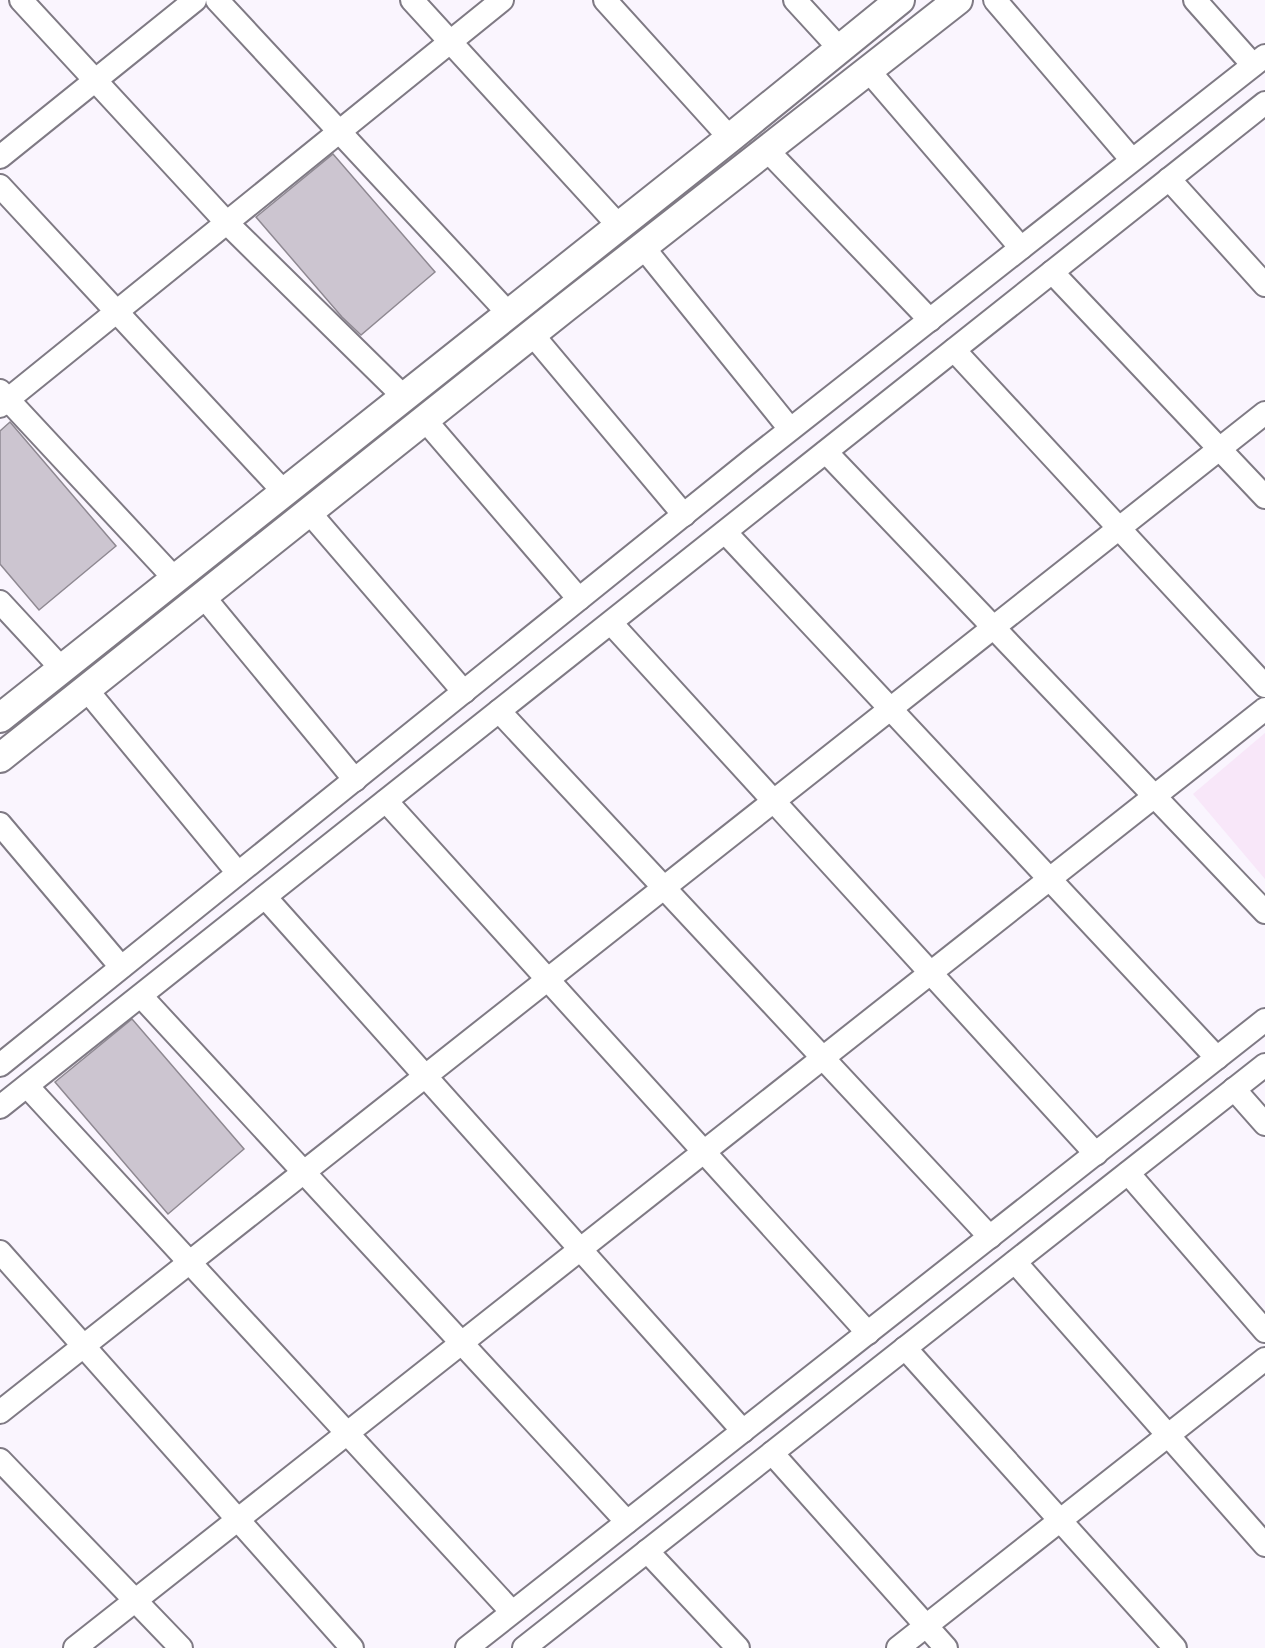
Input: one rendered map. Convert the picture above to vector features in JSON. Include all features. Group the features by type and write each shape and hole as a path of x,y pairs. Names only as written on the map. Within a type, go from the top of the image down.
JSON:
{"main road":[{"path":"0,718 730,138 900,0"},
{"path":"0,758 532,334 958,0"}],"street":[{"path":"21,0 227,223 404,397"},
{"path":"0,157 195,0"},
{"path":"217,0 509,314"},
{"path":"412,0 619,226"},
{"path":"175,579 3,399 116,312 502,0"},
{"path":"605,0 730,138"},
{"path":"795,0 840,49"},
{"path":"995,0 1132,160"},
{"path":"0,1065 790,429 1259,60 1195,0"},
{"path":"868,70 1021,248"},
{"path":"0,1107 1265,103"},
{"path":"767,150 930,320"},
{"path":"1169,179 1265,285"},
{"path":"0,186 284,492"},
{"path":"643,247 790,429"},
{"path":"1053,272 1265,497"},
{"path":"532,334 684,515"},
{"path":"954,350 1265,686"},
{"path":"0,1412 1265,412"},
{"path":"425,420 579,599"},
{"path":"826,452 1265,912"},
{"path":"309,512 464,692"},
{"path":"725,532 1217,1058"},
{"path":"203,596 354,780"},
{"path":"0,602 62,669"},
{"path":"611,623 1096,1154"},
{"path":"86,689 238,873"},
{"path":"75,1648 1265,710"},
{"path":"499,711 990,1237"},
{"path":"386,801 868,1333"},
{"path":"0,824 122,968"},
{"path":"265,897 743,1431"},
{"path":"141,996 627,1522"},
{"path":"467,1648 1265,1020"},
{"path":"534,1645 648,1551 1265,1065"},
{"path":"27,1086 512,1612"},
{"path":"1234,1089 1265,1124"},
{"path":"1128,1173 1265,1331"},
{"path":"0,1252 352,1648"},
{"path":"1015,1262 1265,1545"},
{"path":"905,1348 1175,1648"},
{"path":"898,1648 1265,1359"},
{"path":"772,1453 946,1648"},
{"path":"0,1460 181,1648"},
{"path":"648,1551 738,1648"}],"shaded area":[{"path":"1265,733 1265,879 1193,794"}],"building":[{"path":"333,154 435,272 361,335 342,317 256,217"},
{"path":"10,422 116,546 39,610 0,564 0,431"},
{"path":"132,1019 244,1149 168,1214 55,1082"}]}
